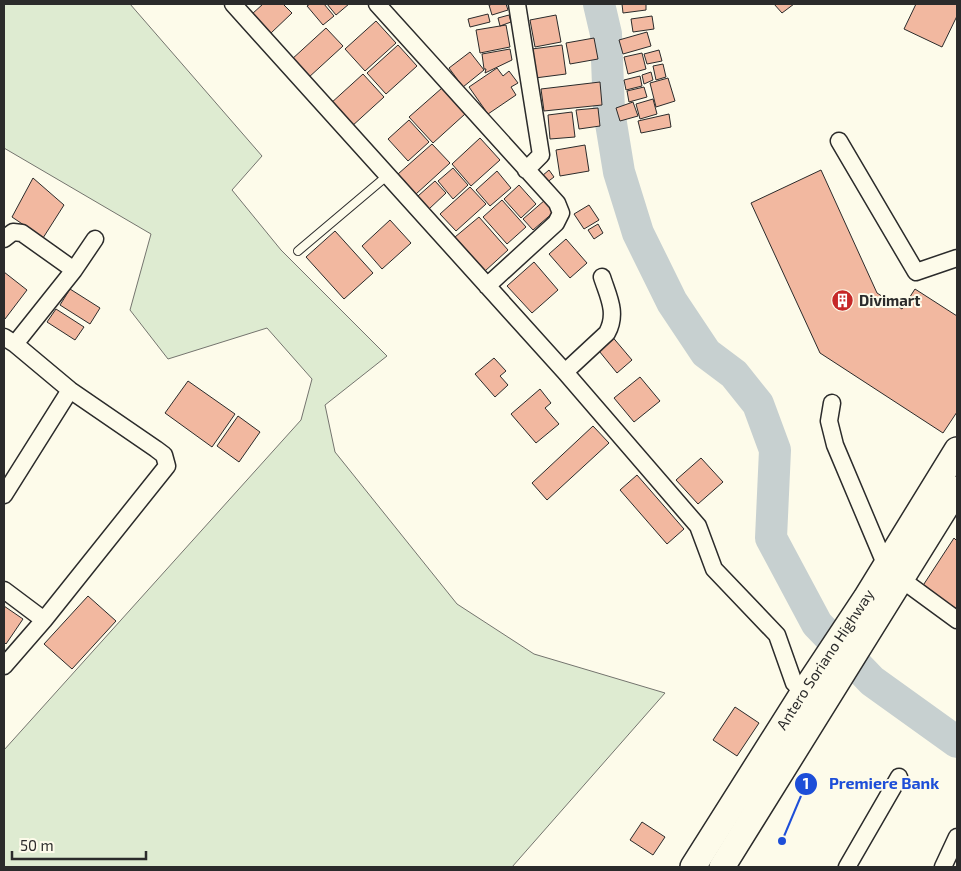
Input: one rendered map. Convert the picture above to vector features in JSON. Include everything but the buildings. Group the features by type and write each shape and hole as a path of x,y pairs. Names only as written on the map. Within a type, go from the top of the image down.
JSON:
{"main road":[{"name":"Antero Soriano Highway","path":"693,867 829,674 893,573 955,457"},
{"name":"Antero Soriano Highway","path":"893,573 957,488"},
{"name":"Antero Soriano Highway","path":"722,867 812,700"}],"street":[{"path":"233,4 565,372 698,526 714,569 777,635 794,683 812,700"},
{"path":"377,4 557,203 561,213 556,223 487,286"},
{"path":"517,4 541,155 526,170"},
{"path":"839,141 916,272 957,258"},
{"path":"4,239 13,232 22,233 74,270"},
{"path":"4,666 44,620 167,466 164,455 70,390 9,341 74,270 95,239"},
{"path":"565,372 607,333 611,326 613,315 602,277"},
{"path":"4,495 70,390"},
{"path":"832,403 829,421 836,445 893,573 957,620"},
{"path":"4,590 44,620"},
{"path":"847,867 899,777"},
{"path":"943,867 957,837"}],"lane":[{"path":"298,251 388,175"}],"green space":[{"path":"4,4 130,4 262,156 232,190 281,250 387,356 325,405 335,452 457,604 534,654 665,693 512,867 4,867 4,750 301,420 312,379 267,328 168,359 130,310 151,234 4,148"}],"waterway":[{"path":"599,4 606,34 609,111 619,172 638,233 672,302 706,353 734,374 758,404 775,450 771,538 817,624 872,681 957,742"}],"place":[{"name":"Divimart","path":"843,301"},
{"name":"Premiere Bank","path":"782,841"}]}
